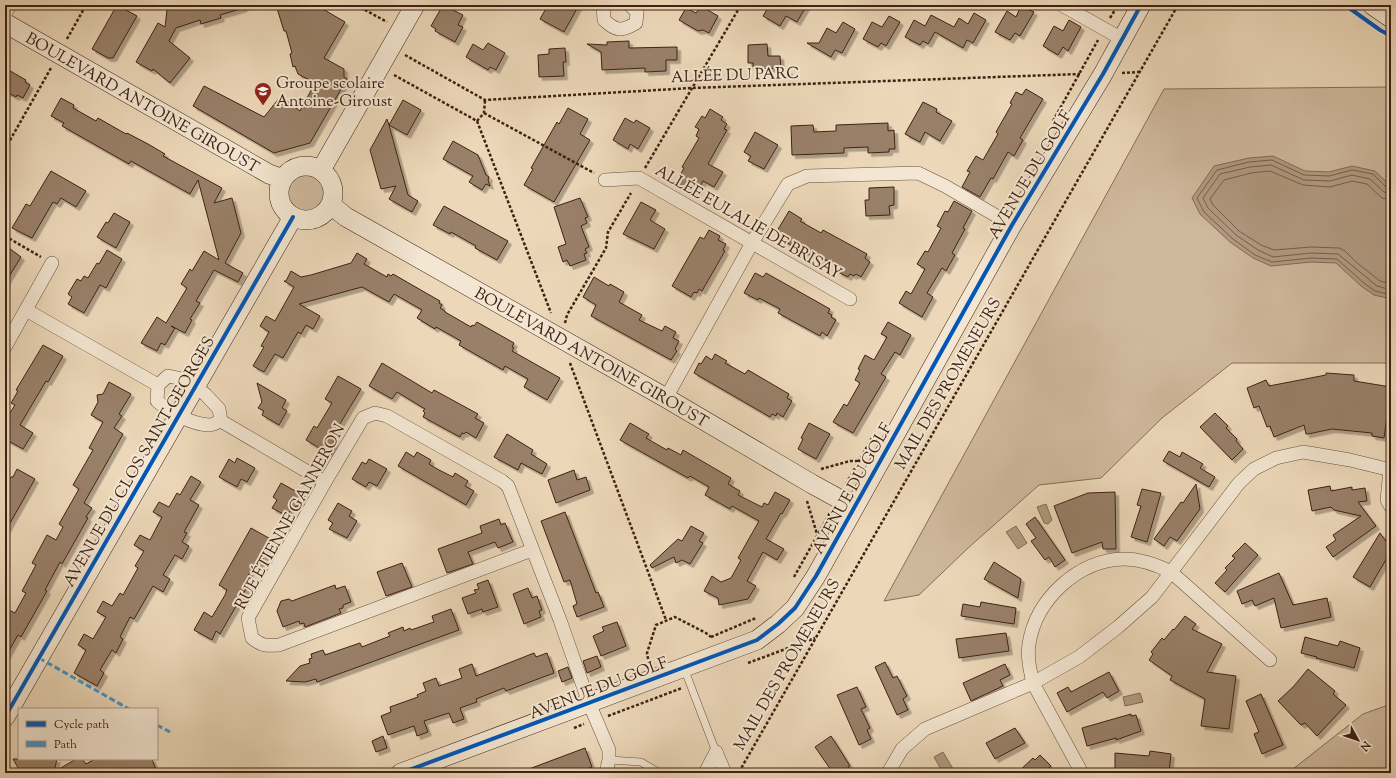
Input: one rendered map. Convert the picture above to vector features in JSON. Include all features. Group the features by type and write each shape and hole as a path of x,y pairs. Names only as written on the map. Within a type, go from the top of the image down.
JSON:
{"street":[{"path":"5,14 10,5"},
{"path":"320,170 415,5"},
{"path":"603,5 604,20 614,28 626,30 636,24 637,12 630,5"},
{"path":"1062,5 1122,39"},
{"name":"AVENUE DU GOLF","path":"401,773 758,640 795,608 816,576 846,503 1103,74 1141,5"},
{"name":"BOULEVARD ANTOINE GIROUST","path":"5,23 282,180"},
{"path":"304,166 313,167 320,170 327,175 334,190 331,205 319,218 301,220 293,217 284,208 279,196 279,188 282,180 288,173 296,168 304,166"},
{"path":"666,398 752,243 788,184 806,176 918,173 945,186 1012,225"},
{"name":"ALLÉE EULALIE DE BRISAY","path":"605,180 639,178 850,298"},
{"name":"BOULEVARD ANTOINE GIROUST","path":"331,205 346,217 666,398 846,503"},
{"name":"AVENUE DU CLOS SAINT-GEORGES","path":"5,717 293,217"},
{"path":"5,347 52,263"},
{"path":"26,310 158,385"},
{"path":"168,376 182,379 195,386 219,408 221,421 210,425 191,421 178,416 157,401 158,385 168,376"},
{"name":"RUE ÉTIENNE GANNERON","path":"532,550 279,645 261,644 252,638 248,618 363,418 375,413 387,416 502,481 508,486 560,620 589,703 609,750 607,767"},
{"path":"221,421 325,482"},
{"path":"888,773 902,749 925,729 1033,683 1079,657 1118,628 1152,597 1239,483 1254,469 1276,458 1303,452 1350,460 1390,470 1387,500 1391,507"},
{"path":"1082,773 1033,683 1029,668 1029,644 1034,623 1043,607 1055,591 1071,577 1089,567 1108,561 1125,559 1151,563 1171,572 1270,660"},
{"path":"705,773 716,752"},
{"path":"716,752 725,773"}],"lane":[{"path":"684,667 716,752"},
{"path":"607,767 641,762 660,773"}],"path":[{"path":"5,150 86,5"},
{"path":"356,5 400,30"},
{"path":"1053,121 1118,5"},
{"path":"391,47 485,100 484,113 477,121"},
{"path":"1119,73 1140,72"},
{"path":"484,113 605,180"},
{"path":"5,236 52,263"},
{"path":"792,580 846,503 875,433"},
{"path":"711,637 760,616"},
{"path":"653,679 647,653 656,625 675,617 711,637 717,655"}],"shaded area":[{"path":"1391,87 1391,363 1232,363 1162,418 1101,478 1039,485 967,549 919,595 884,601 1164,89"},
{"path":"305,174 315,177 321,183 324,193 321,203 315,209 305,212 295,209 289,203 286,193 289,183 295,177"},
{"path":"1391,704 1391,773 1288,773 1363,714"}],"water":[{"path":"1273,156 1305,171 1329,172 1352,166 1375,171 1391,186 1391,299 1374,295 1361,286 1336,263 1311,262 1271,266 1253,258 1230,242 1200,214 1192,198 1214,166 1249,158"},
{"path":"1046,504 1052,520 1048,524 1044,523 1037,507"},
{"path":"1016,526 1027,543 1018,549 1006,532"},
{"path":"1140,693 1143,702 1125,706 1123,697"},
{"path":"943,752 955,772 943,773 934,757"}],"building":[{"path":"117,5 137,16 113,58 108,58 92,49"},
{"path":"174,5 244,5 244,8 220,15 221,18 201,24 200,20 176,28 169,41 190,58 170,83 153,69 152,71 136,62 158,23 165,27 167,10"},
{"path":"276,5 316,5 345,22 324,58 344,69 344,77 347,79 310,143 274,153 193,106 204,86 264,117 281,96 300,111 315,83 298,74 295,66 293,67 290,54 292,53 286,31 284,31"},
{"path":"443,5 463,15 458,25 463,27 455,42 435,31 436,29 431,26"},
{"path":"548,5 579,5 564,32 540,19"},
{"path":"767,5 807,5 797,22 786,16 780,26 763,16 769,6"},
{"path":"701,6 718,16 709,33 703,30 698,31 679,20 686,8 696,13"},
{"path":"1021,6 1034,12 1020,36 1015,33 1010,40 995,32 1007,11 1016,17"},
{"path":"974,13 986,20 973,43 967,40 963,48 935,32 928,44 923,41 920,45 905,37 914,20 925,26 931,15 954,27 959,18 968,24"},
{"path":"889,16 900,22 886,46 881,43 878,47 863,39 872,22 882,27"},
{"path":"1069,20 1081,27 1068,51 1063,47 1058,55 1043,46 1054,26 1063,31"},
{"path":"843,22 855,29 842,53 835,50 831,57 807,43 819,43 827,28 836,33"},
{"path":"629,41 629,48 677,47 677,60 666,60 666,71 645,72 645,68 602,70 601,52 587,44 607,45 607,42"},
{"path":"488,43 505,53 496,70 490,67 488,70 466,57 473,44 483,50"},
{"path":"767,44 768,56 780,56 781,68 753,69 753,63 748,63 748,45"},
{"path":"565,48 566,62 563,62 564,76 539,77 538,55 549,54 549,49"},
{"path":"5,68 26,80 25,82 30,85 23,98 17,95 16,97 5,91"},
{"path":"1026,89 1043,99 1020,138 1023,140 1014,156 1008,152 993,179 991,178 980,197 962,187 970,172 967,171 976,156 983,160 998,134 996,132 1012,104 1010,103 1016,92 1022,95"},
{"path":"61,98 74,105 73,108 96,121 98,118 126,134 127,133 148,144 165,154 163,156 222,188 214,203 232,198 241,233 225,263 243,273 238,282 214,270 196,301 200,303 190,319 192,320 185,333 175,328 165,345 161,343 157,351 141,343 157,317 166,323 187,288 181,284 190,269 192,271 204,251 219,260 198,180 190,194 131,161 129,164 62,126 64,123 51,116"},
{"path":"403,100 421,110 407,135 389,125"},
{"path":"923,102 937,109 936,112 952,121 940,141 925,132 920,142 905,134"},
{"path":"568,108 588,119 580,134 590,140 554,202 524,185 533,169 531,168 557,122 559,124"},
{"path":"710,109 723,117 721,120 727,124 724,129 727,130 708,164 723,172 714,187 703,181 695,196 675,184 684,168 682,167 699,138 696,136 699,129 695,127 702,116 705,118"},
{"path":"625,118 634,123 636,120 650,128 638,149 630,144 628,149 613,140"},
{"path":"387,119 408,195 418,201 412,212 389,199 396,186 381,189 370,150"},
{"path":"888,123 888,131 894,130 895,149 889,149 889,152 868,153 868,147 844,148 844,153 792,155 791,126 813,125 814,132 836,131 836,125"},
{"path":"755,132 778,145 764,169 748,161 751,156 744,152"},
{"path":"453,141 478,155 486,175 489,177 488,180 490,186 486,184 482,190 469,182 473,176 443,159"},
{"path":"51,171 86,191 76,207 61,198 57,204 53,202 32,238 12,228 26,204 30,206"},
{"path":"894,187 894,205 889,206 890,215 866,216 865,200 869,200 869,188"},
{"path":"580,198 588,217 585,218 587,223 581,226 589,247 585,249 587,253 584,254 586,260 570,266 567,260 563,262 558,247 566,244 554,207"},
{"path":"954,201 972,211 963,228 965,229 952,253 955,255 946,271 942,268 927,293 933,297 922,317 899,303 906,291 911,294 925,269 917,264 925,251 928,252 941,228 937,226 945,211 948,212"},
{"path":"641,202 656,210 650,220 665,229 654,249 623,234"},
{"path":"444,206 508,241 497,260 451,232 450,234 433,225"},
{"path":"789,211 802,219 800,221 821,233 823,230 867,254 865,258 870,262 861,277 856,274 854,276 850,274 848,277 838,272 841,268 820,257 819,260 782,240 785,235 777,231"},
{"path":"114,213 130,222 116,248 97,237 106,222 108,223"},
{"path":"709,230 720,236 718,240 726,244 723,250 725,251 702,291 699,289 697,293 694,292 691,297 672,286 700,237 704,239"},
{"path":"5,245 21,257 5,283"},
{"path":"107,250 122,259 106,288 100,285 84,313 68,304 72,297 68,294 77,279 81,281 84,276 88,278 97,263 99,264"},
{"path":"357,253 367,259 364,264 387,277 388,274 391,276 393,274 440,301 439,303 442,305 440,308 471,327 477,322 514,343 512,347 514,348 512,351 560,378 547,400 524,387 528,379 505,366 503,370 459,345 461,341 436,327 435,329 417,318 422,310 394,294 389,302 362,287 299,304 320,316 313,329 306,325 301,334 298,332 283,358 275,354 264,372 253,366 264,347 261,346 269,332 260,326 266,316 275,321 294,287 284,281 286,281 291,271 301,277 311,275 351,263"},
{"path":"755,273 763,277 766,273 830,309 828,313 836,320 827,336 822,332 820,336 778,313 780,309 759,298 758,300 744,293"},
{"path":"594,277 609,286 610,284 624,292 619,302 642,315 639,320 662,331 665,326 676,332 673,338 679,341 675,349 677,351 671,360 591,316 596,305 583,297"},
{"path":"888,322 911,335 900,355 895,352 881,374 886,377 853,433 833,422 844,404 847,406 860,383 855,380 860,370 858,369 865,355 874,360 887,337 881,334"},
{"path":"43,345 63,356 48,382 46,381 20,425 33,433 23,449 5,439 5,421 15,405 11,403 18,391 16,390"},
{"path":"715,354 727,361 725,363 745,374 748,370 789,394 787,398 792,401 783,417 777,413 776,416 772,414 770,417 694,373 699,363 701,364 706,356 712,360"},
{"path":"382,363 432,393 434,390 478,414 475,418 484,423 476,438 466,432 464,434 462,433 460,437 423,417 425,413 423,411 425,409 397,392 392,399 369,386"},
{"path":"1326,373 1354,375 1354,381 1391,387 1384,438 1372,436 1372,433 1332,429 1306,434 1304,425 1274,437 1270,426 1267,427 1259,406 1254,408 1247,388 1266,380 1269,386 1326,375"},
{"path":"338,376 361,389 332,437 335,438 333,442 337,444 331,455 306,440 314,426 317,428 332,403 325,399"},
{"path":"109,382 131,394 119,414 122,416 114,428 123,434 84,503 92,508 86,517 88,518 62,564 60,562 45,590 47,591 21,637 18,635 5,658 5,608 15,613 26,593 22,591 36,565 32,563 47,535 56,540 63,527 59,524 79,489 73,485 93,450 89,448 103,422 91,415 98,402 97,395 103,394"},
{"path":"257,383 286,400 282,408 287,411 279,425 262,415 264,411 258,408 262,402"},
{"path":"1215,413 1228,426 1226,428 1237,439 1236,441 1243,449 1232,460 1200,427"},
{"path":"630,423 649,434 646,438 667,450 668,448 681,455 683,450 731,478 728,484 740,491 738,495 762,507 764,503 768,505 775,492 790,500 766,539 784,549 777,560 763,552 747,581 756,586 748,599 719,605 718,598 704,591 712,576 721,582 731,578 741,560 738,558 759,521 732,506 730,509 705,495 709,487 690,476 688,478 620,440"},
{"path":"809,423 830,434 816,459 798,449 803,439 801,438"},
{"path":"507,434 533,450 531,454 547,464 542,474 521,463 518,470 494,457"},
{"path":"1169,451 1180,457 1182,452 1203,464 1200,468 1215,477 1209,487 1163,461"},
{"path":"406,452 414,457 417,452 431,460 429,464 439,470 453,477 455,473 468,481 465,486 474,491 466,505 398,466"},
{"path":"237,458 255,468 247,482 241,479 237,487 219,477 229,459 235,463"},
{"path":"369,459 387,469 377,486 369,482 366,487 352,479 362,462 366,464"},
{"path":"17,469 35,479 5,532 5,487"},
{"path":"574,470 577,480 586,477 590,490 556,503 548,480"},
{"path":"191,476 201,482 190,500 199,505 184,532 187,533 182,542 189,546 182,559 175,555 163,575 170,579 163,592 153,586 134,619 130,617 120,637 123,639 116,653 112,650 100,670 104,673 97,686 74,673 86,650 78,645 84,634 93,639 106,617 97,612 103,601 112,606 120,593 123,595 138,568 135,566 144,551 134,545 140,535 150,540 162,517 153,512 159,502 169,507 177,493 180,495"},
{"path":"281,483 306,497 300,508 296,506 294,509 292,508 287,516 272,508 277,500 273,497"},
{"path":"1196,484 1200,509 1177,541 1170,537 1164,546 1154,539"},
{"path":"1330,486 1331,491 1352,487 1352,490 1365,488 1367,501 1358,502 1376,526 1333,557 1326,547 1336,540 1333,535 1361,516 1334,510 1331,507 1312,511 1308,490"},
{"path":"1142,489 1161,493 1147,542 1131,537 1141,506 1137,505"},
{"path":"1115,492 1116,549 1103,549 1102,542 1072,553 1054,506 1088,493"},
{"path":"338,503 352,511 349,516 357,521 347,538 329,529 333,523 328,520"},
{"path":"565,512 596,593 598,592 604,607 577,617 573,606 577,604 570,580 564,582 541,521"},
{"path":"1035,517 1065,560 1055,567 1049,557 1045,560 1031,541 1036,538 1026,524"},
{"path":"499,519 501,525 505,523 513,542 498,548 495,542 468,552 473,564 447,573 438,549 482,533 480,526"},
{"path":"691,526 704,533 699,541 703,543 690,564 682,560 676,563 674,557 652,568 650,565 678,539 682,541"},
{"path":"251,528 274,541 260,564 256,562 242,586 246,589 220,634 216,631 212,640 194,630 204,612 212,617 225,595 227,590 219,585"},
{"path":"1380,533 1391,548 1391,551 1370,587 1353,577"},
{"path":"1245,543 1258,555 1225,592 1215,583 1227,570 1225,568 1235,558 1232,556"},
{"path":"994,562 1021,579 1018,598 984,579"},
{"path":"402,563 412,587 386,596 377,572"},
{"path":"1279,573 1293,605 1327,598 1331,617 1281,628 1274,598 1255,606 1252,600 1242,604 1237,591"},
{"path":"488,580 498,607 483,612 482,609 468,614 462,598 476,593 474,590 479,589 477,584"},
{"path":"335,585 336,589 345,586 351,602 343,605 343,608 339,609 341,613 305,627 304,623 300,624 299,621 283,627 277,611 281,601 289,599 292,601"},
{"path":"528,588 532,598 537,596 542,610 539,611 541,617 524,624 513,594"},
{"path":"981,602 1016,608 1014,624 961,616 963,604 980,607"},
{"path":"451,609 459,630 317,682 316,679 305,682 286,681 300,666 310,663 309,659 312,658 311,654 323,650 325,655 360,643 362,647 390,636 388,633 403,627 404,631 410,628 411,630 434,622 432,616"},
{"path":"1185,616 1196,624 1192,629 1222,644 1207,672 1236,676 1229,729 1201,726 1205,699 1170,680 1172,676 1149,660 1153,654 1151,652 1162,638 1164,640"},
{"path":"617,622 626,646 601,656 593,636 604,631 602,627"},
{"path":"1006,633 1009,651 959,658 956,639"},
{"path":"1305,637 1338,646 1340,641 1360,648 1354,668 1301,653"},
{"path":"534,653 536,657 547,653 554,673 506,691 504,688 476,699 477,702 460,708 464,719 453,723 449,713 424,721 428,732 417,736 414,726 388,735 381,716 391,712 390,707 418,697 417,695 426,691 423,683 436,678 439,686 462,678 459,669 472,664 476,676"},
{"path":"597,656 601,667 587,673 583,661"},
{"path":"885,662 893,678 897,676 907,696 903,699 908,710 897,715 875,667"},
{"path":"1005,664 1010,675 1000,680 1003,686 971,701 963,683"},
{"path":"568,667 572,678 562,682 558,671"},
{"path":"1308,669 1335,691 1333,694 1346,705 1317,736 1305,723 1301,725 1278,701 1294,686"},
{"path":"1109,672 1119,691 1107,698 1103,692 1067,712 1057,693 1068,687 1071,692"},
{"path":"857,687 866,707 861,709 870,728 867,730 871,739 859,745 837,695"},
{"path":"1261,694 1283,745 1262,754 1254,734 1259,732 1246,701"},
{"path":"1131,714 1131,716 1136,715 1141,731 1116,740 1116,738 1087,746 1082,728"},
{"path":"1015,728 1025,743 995,759 986,743"},
{"path":"383,736 387,748 376,752 372,741"},
{"path":"831,736 850,766 848,767 853,773 833,773 815,747"},
{"path":"585,748 592,767 577,773 521,773 521,772"},
{"path":"1150,751 1171,754 1169,773 1115,770 1115,753 1149,756"},
{"path":"1040,755 1051,766 1043,773 1017,773 1033,758 1035,760"},
{"path":"13,759 57,760 54,772 74,760 83,760 86,764 93,760 152,760 157,773 21,773"}],"marked path":[{"path":"1238,5 1246,7 1270,5"},
{"path":"791,74 793,84"},
{"path":"39,658 127,708"},
{"path":"158,726 170,732"}],"cycle path":[{"path":"401,773 757,640 778,624 795,608 816,576 1012,225 1103,74 1141,5"},
{"path":"1345,5 1391,36"},
{"path":"5,717 293,217"}],"place":[{"name":"Groupe scolaire Antoine-Giroust","path":"263,106"}]}
